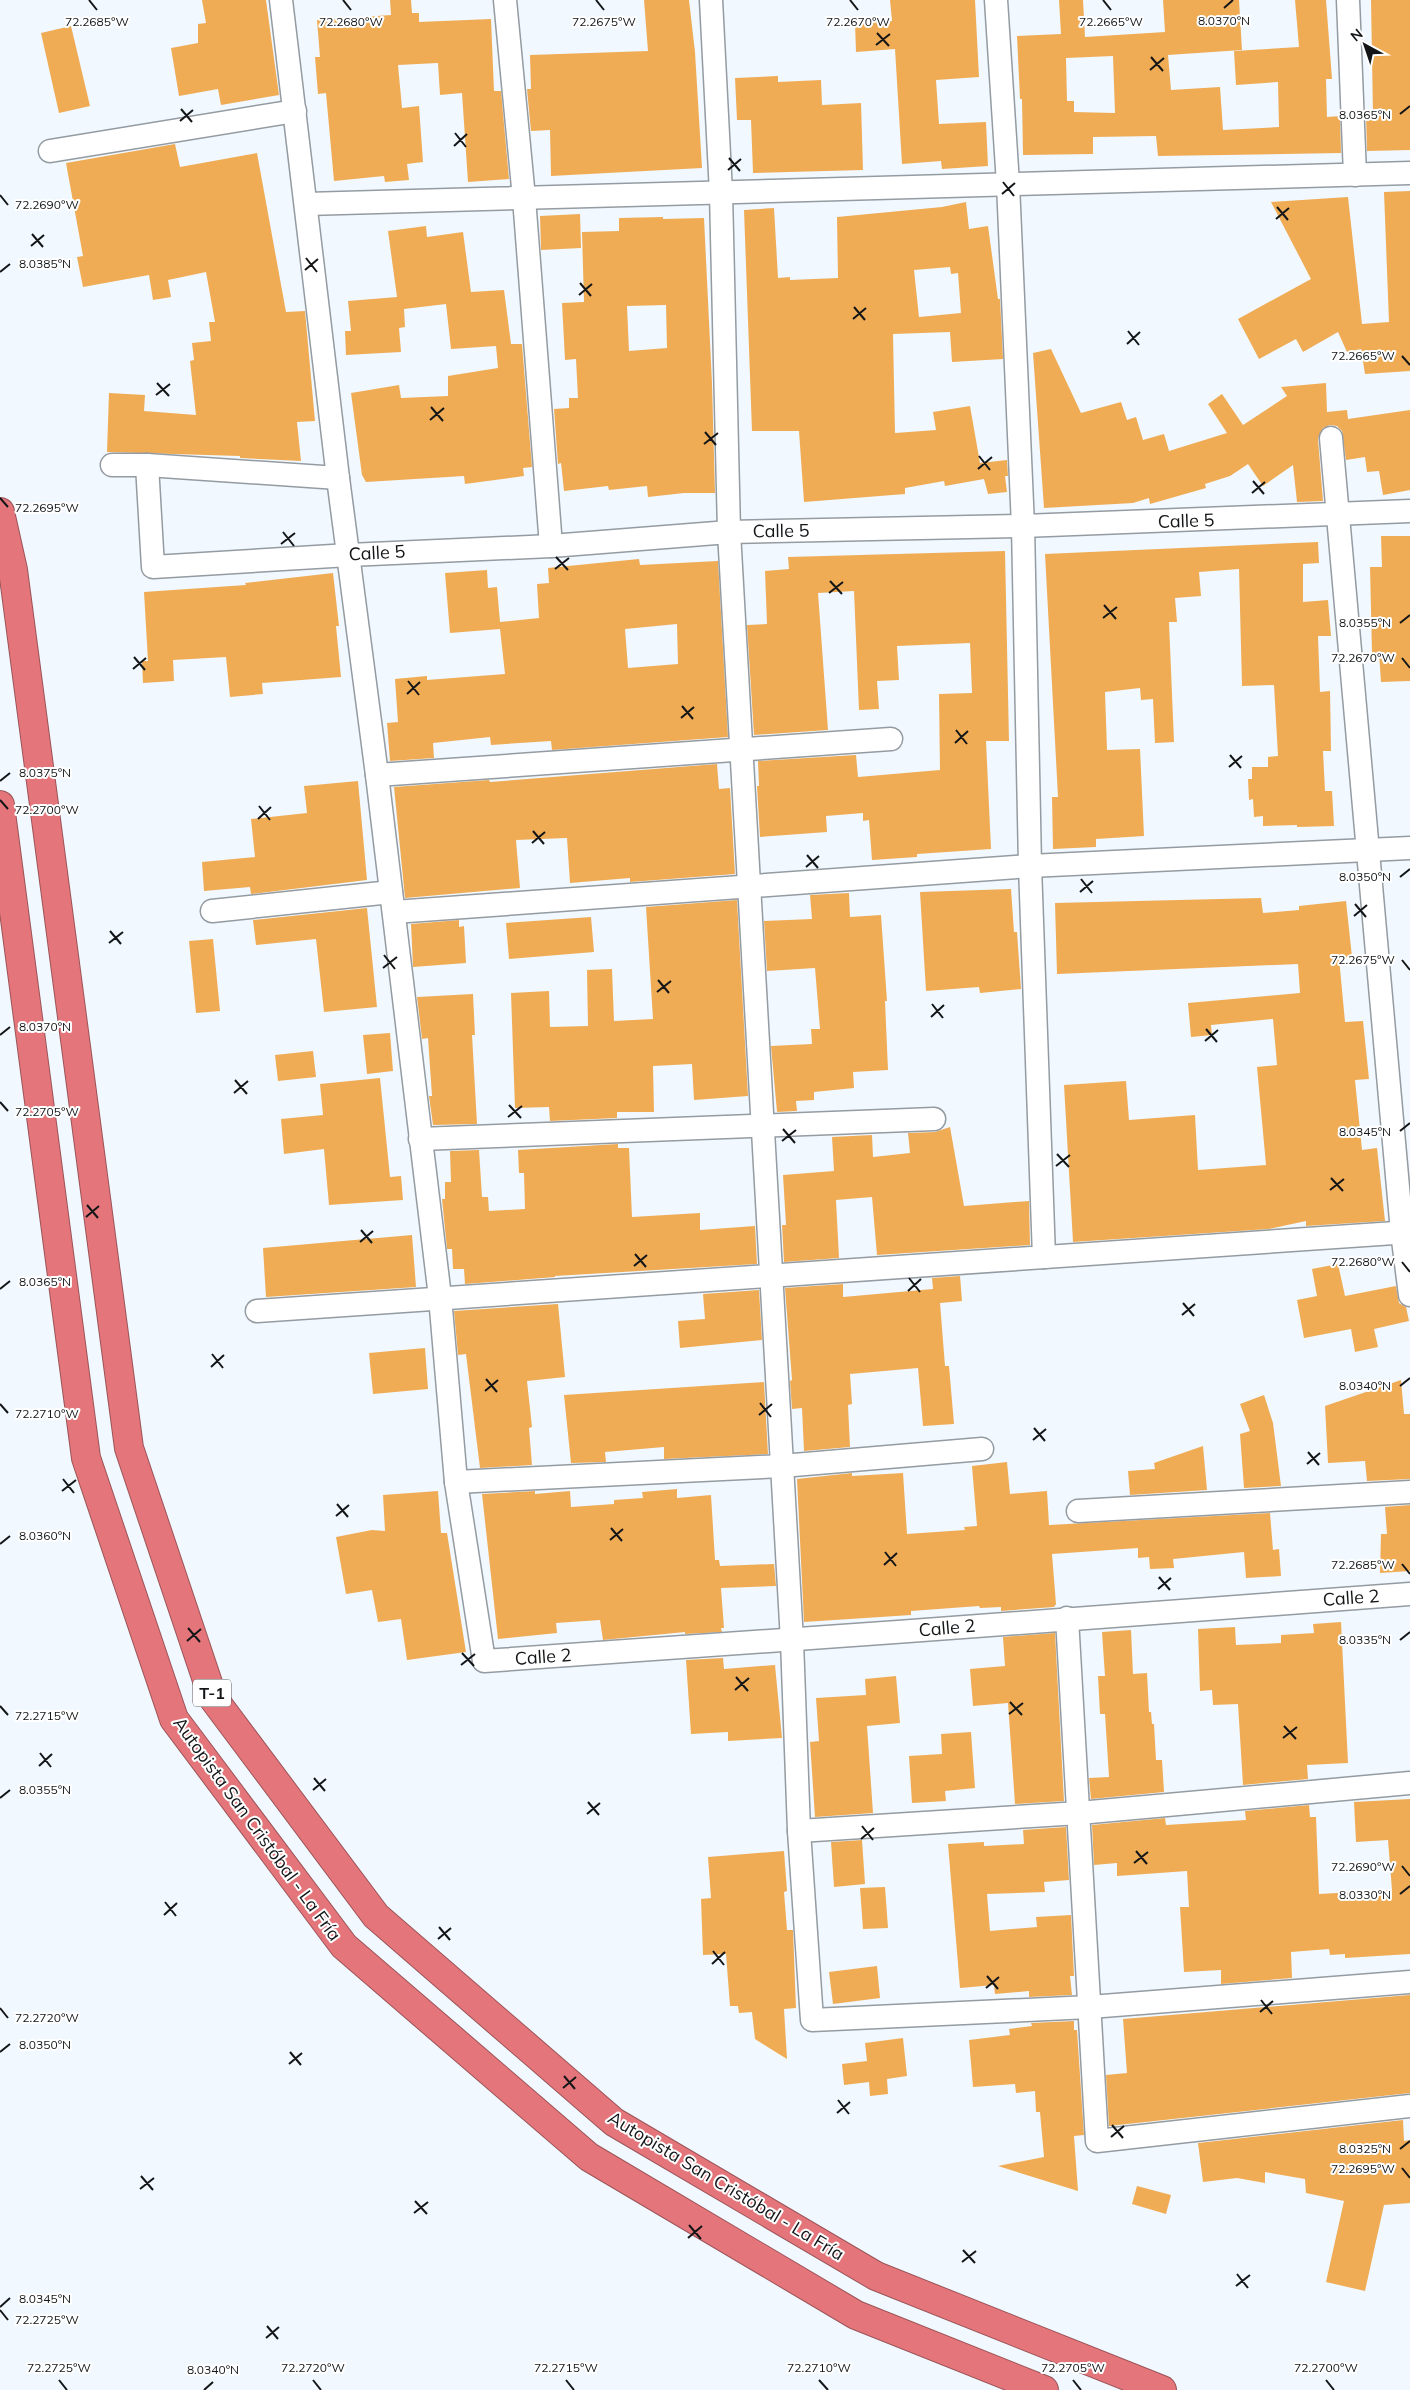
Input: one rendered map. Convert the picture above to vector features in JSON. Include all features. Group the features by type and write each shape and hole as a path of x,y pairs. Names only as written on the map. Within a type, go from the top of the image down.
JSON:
{"highway":[{"name":"Autopista San Cristóbal - La Fría","path":"0,512 15,580 130,1448 214,1698 376,1916 614,2122 876,2276 1162,2390"},
{"name":"Autopista San Cristóbal - La Fría","path":"0,804 86,1458 174,1719 344,1946 589,2157 856,2315 1044,2390"}],"street":[{"path":"281,0 338,478 377,775 440,1298 456,1482 782,1466 982,1449"},
{"path":"505,0 524,198 552,546"},
{"path":"710,0 721,192 729,532 792,1641 799,1832 812,2020 1090,2006 1410,1982"},
{"path":"996,0 1008,184 1023,526 1030,866 1044,1257"},
{"path":"1348,0 1356,175"},
{"path":"50,151 294,111"},
{"path":"306,204 1410,173"},
{"path":"1331,438 1368,849 1406,1232 1410,1294"},
{"path":"112,465 147,465 338,478"},
{"name":"Calle 5","path":"147,465 153,567 349,554 552,546 729,532 1023,526 1410,511"},
{"path":"377,775 891,739"},
{"path":"212,911 749,886 1030,866 1410,848"},
{"path":"420,1139 934,1119"},
{"path":"257,1311 1406,1232"},
{"name":"Calle 2","path":"456,1482 484,1661 792,1641 1067,1618 1410,1594"},
{"path":"1078,1512 1410,1492"},
{"path":"1067,1618 1097,2141 1410,2106"},
{"path":"799,1832 1079,1813 1410,1783"}],"building":[{"path":"202,0 266,0 279,95 221,105 218,89 179,96 171,48 198,43 198,24 206,23"},
{"path":"390,0 411,0 412,13 419,13 419,22 491,19 494,91 501,91 509,179 468,182 462,93 440,95 438,63 398,65 402,108 419,106 423,162 407,164 409,180 385,182 384,176 334,181 326,93 318,94 315,57 320,57 317,20 391,15"},
{"path":"644,0 689,0 695,52 702,168 551,176 550,130 531,131 527,89 531,89 530,55 648,51"},
{"path":"890,0 975,0 979,77 936,80 939,124 986,122 988,166 942,169 941,161 902,164 895,49 856,52 855,23 892,21"},
{"path":"1059,0 1083,0 1085,37 1165,32 1163,0 1239,0 1242,50 1168,55 1171,90 1220,87 1223,130 1279,127 1278,82 1236,85 1234,51 1299,47 1295,0 1326,0 1332,79 1326,79 1327,117 1340,116 1341,153 1158,156 1156,136 1093,137 1093,154 1023,155 1022,99 1020,99 1017,36 1061,34","holes":["1113,56 1115,113 1074,112 1074,101 1067,101 1066,58"]},
{"path":"1371,0 1410,0 1410,150 1367,151 1366,115 1373,115"},
{"path":"71,26 90,106 59,113 41,33"},
{"path":"778,76 778,82 821,80 822,105 861,103 863,170 753,173 751,120 737,120 735,78"},
{"path":"175,144 180,167 257,153 286,312 305,311 315,421 297,422 301,461 240,458 240,456 107,452 109,393 145,395 144,411 196,415 190,361 194,360 192,343 211,341 209,322 215,322 206,272 168,280 171,297 153,300 149,275 83,287 77,257 83,256 66,163"},
{"path":"1410,191 1410,371 1365,374 1361,349 1347,352 1338,332 1303,352 1296,339 1259,359 1238,319 1311,279 1271,202 1348,197 1362,324 1389,322 1384,192"},
{"path":"966,202 969,229 988,226 998,299 1000,299 1003,359 952,362 950,332 893,334 895,433 936,430 933,412 970,406 980,463 1007,460 1008,476 1005,476 1007,492 988,494 984,479 945,486 944,481 905,488 905,494 804,502 799,431 752,431 744,210 774,208 778,278 790,277 790,280 838,278 837,217 942,207","holes":["950,267 951,274 958,273 961,313 919,317 914,270"]},
{"path":"580,214 581,248 541,250 540,216"},
{"path":"619,218 704,218 715,493 684,493 648,497 647,486 609,490 608,486 564,491 561,463 558,464 554,409 569,408 569,398 578,398 576,359 565,360 562,303 584,302 582,232 619,231","holes":["666,305 667,348 629,351 627,306"]},
{"path":"426,226 427,237 463,232 471,292 504,290 511,344 522,344 532,467 523,468 524,476 465,484 464,476 366,482 362,475 351,393 399,385 401,398 448,396 448,376 498,368 496,346 451,349 446,304 404,309 405,327 399,328 401,352 346,355 345,331 351,331 348,301 397,297 388,231"},
{"path":"1051,349 1081,413 1121,402 1127,420 1136,417 1143,440 1164,434 1169,451 1227,433 1208,404 1222,394 1243,425 1287,396 1281,387 1326,383 1327,412 1347,410 1348,419 1410,410 1410,490 1383,495 1379,471 1367,472 1365,457 1346,460 1342,431 1337,426 1330,425 1323,428 1318,439 1323,501 1297,502 1293,465 1263,486 1248,464 1230,476 1205,484 1206,488 1150,504 1149,498 1133,503 1044,508 1033,353"},
{"path":"1381,536 1410,536 1410,681 1381,682 1379,653 1372,653 1370,567 1382,567"},
{"path":"1318,542 1319,563 1303,564 1303,602 1328,600 1331,636 1318,636 1320,692 1330,691 1331,751 1323,751 1325,791 1332,791 1334,826 1263,826 1263,816 1254,817 1253,799 1249,800 1248,779 1252,779 1252,767 1268,767 1268,757 1278,756 1274,685 1242,686 1239,569 1199,572 1201,596 1175,598 1177,622 1169,622 1174,742 1155,743 1153,699 1141,700 1140,688 1105,692 1107,750 1140,749 1144,836 1096,839 1096,847 1053,849 1052,797 1058,797 1045,554"},
{"path":"1005,551 1009,741 986,741 991,849 917,854 917,857 872,860 869,820 863,821 863,813 826,816 827,832 760,837 757,786 759,786 758,761 856,755 858,777 940,770 939,694 972,693 970,643 897,646 899,680 877,681 879,709 859,710 854,591 818,593 828,730 754,735 747,625 767,624 765,571 789,569 788,557"},
{"path":"639,559 640,565 718,561 728,737 552,750 551,741 491,745 490,737 433,743 434,758 390,761 387,723 398,722 395,679 427,676 427,680 505,674 500,629 450,633 445,573 487,570 488,588 497,587 500,622 539,618 537,584 549,583 548,568","holes":["677,624 678,664 628,668 625,629"]},
{"path":"333,573 339,626 336,626 341,677 262,683 263,694 230,697 226,657 173,660 174,681 143,683 142,661 148,661 144,592 246,585 245,583"},
{"path":"717,764 719,789 730,788 735,874 630,882 630,878 570,883 567,838 516,840 520,888 405,898 394,787 489,780 490,782"},
{"path":"358,781 367,880 251,894 250,887 204,891 202,862 255,857 251,819 307,813 304,786"},
{"path":"1011,889 1014,932 1017,932 1021,989 980,993 979,987 926,991 920,892"},
{"path":"849,893 850,917 881,915 887,1001 885,1001 888,1070 853,1072 854,1088 814,1092 814,1100 796,1101 797,1111 777,1112 771,1046 812,1044 811,1029 820,1029 815,968 767,971 764,921 812,919 810,895"},
{"path":"1261,898 1263,913 1299,910 1299,906 1346,901 1352,957 1339,958 1345,1022 1363,1021 1369,1079 1355,1080 1362,1150 1377,1148 1385,1221 1306,1226 1306,1221 1269,1229 1073,1242 1064,1085 1126,1081 1129,1120 1195,1115 1198,1170 1266,1165 1257,1067 1277,1065 1273,1019 1211,1025 1212,1035 1191,1037 1188,1003 1300,993 1298,964 1057,974 1055,903"},
{"path":"737,900 748,1096 694,1100 692,1064 653,1066 654,1112 617,1112 617,1118 550,1121 549,1107 515,1108 511,993 549,991 550,1027 588,1026 587,970 612,969 614,1021 653,1019 646,907"},
{"path":"367,908 377,1007 324,1012 316,939 256,945 253,920"},
{"path":"591,917 594,952 509,959 506,923"},
{"path":"459,920 459,927 464,926 466,963 413,967 411,924"},
{"path":"213,939 220,1011 196,1013 189,941"},
{"path":"473,994 475,1035 472,1035 477,1124 433,1125 429,1096 432,1096 428,1038 422,1039 417,997"},
{"path":"390,1033 393,1071 367,1074 363,1035"},
{"path":"313,1051 316,1077 278,1081 275,1055"},
{"path":"380,1078 390,1177 401,1176 403,1200 329,1205 324,1149 284,1154 281,1119 323,1115 320,1084"},
{"path":"950,1127 964,1206 1029,1201 1030,1245 877,1255 872,1197 836,1200 839,1258 784,1262 782,1225 786,1225 783,1175 834,1171 832,1137 872,1135 873,1157 910,1153 908,1133 935,1132"},
{"path":"618,1144 618,1148 629,1148 632,1217 700,1213 700,1230 755,1226 757,1264 555,1276 465,1284 464,1269 453,1269 452,1249 447,1249 442,1199 445,1199 445,1182 451,1182 450,1151 479,1150 482,1197 488,1197 489,1211 525,1209 524,1173 519,1173 518,1150"},
{"path":"412,1235 416,1287 266,1297 263,1248"},
{"path":"1338,1264 1345,1296 1396,1286 1399,1303 1406,1307 1409,1321 1374,1329 1378,1347 1355,1352 1351,1329 1304,1338 1297,1300 1317,1296 1312,1269"},
{"path":"960,1276 962,1301 940,1303 945,1366 949,1366 954,1424 923,1426 918,1368 850,1374 852,1404 848,1405 850,1447 804,1451 802,1408 792,1409 790,1381 792,1380 785,1288 843,1284 843,1297 933,1289 932,1278"},
{"path":"759,1290 762,1340 680,1348 678,1321 705,1319 703,1294"},
{"path":"558,1304 565,1377 527,1381 532,1427 529,1428 532,1465 480,1468 466,1354 458,1355 454,1311"},
{"path":"425,1348 428,1389 373,1394 369,1353"},
{"path":"1401,1380 1404,1414 1410,1414 1410,1479 1367,1481 1365,1461 1328,1463 1325,1406"},
{"path":"764,1382 768,1454 664,1459 664,1447 605,1452 606,1462 571,1463 564,1395"},
{"path":"1264,1395 1273,1423 1281,1486 1244,1488 1240,1434 1250,1431 1240,1404"},
{"path":"1203,1446 1207,1490 1130,1495 1128,1471 1155,1469 1154,1463"},
{"path":"1007,1462 1010,1494 1047,1491 1049,1525 1270,1513 1273,1550 1279,1549 1281,1576 1246,1578 1244,1552 1173,1559 1174,1568 1150,1569 1149,1557 1138,1558 1138,1548 1052,1554 1056,1604 1054,1607 1001,1611 1001,1607 980,1608 979,1606 911,1611 911,1615 804,1622 797,1479 852,1473 852,1476 903,1473 907,1534 965,1530 964,1527 977,1526 972,1466"},
{"path":"677,1489 677,1498 711,1495 715,1560 719,1560 720,1566 774,1564 776,1586 721,1588 724,1628 721,1628 722,1632 685,1634 685,1632 603,1640 600,1620 556,1623 557,1633 498,1639 482,1494 535,1491 535,1494 570,1491 571,1507 614,1504 614,1500 643,1498 642,1492"},
{"path":"438,1491 441,1533 447,1533 466,1652 407,1660 401,1619 378,1622 372,1590 346,1594 336,1537 372,1530 385,1531 383,1495"},
{"path":"1410,1505 1410,1571 1380,1573 1381,1534 1387,1534 1385,1507"},
{"path":"1341,1622 1348,1763 1307,1765 1308,1779 1243,1785 1238,1704 1213,1705 1212,1690 1200,1691 1198,1629 1235,1627 1236,1645 1281,1643 1281,1635 1314,1633 1313,1624"},
{"path":"1131,1630 1133,1674 1147,1673 1149,1712 1151,1712 1152,1724 1154,1724 1156,1760 1162,1760 1164,1792 1091,1799 1089,1778 1109,1777 1105,1714 1100,1714 1098,1676 1105,1676 1102,1632"},
{"path":"1055,1633 1064,1801 1015,1804 1008,1703 973,1706 970,1669 1005,1666 1003,1637"},
{"path":"723,1658 724,1669 775,1665 782,1738 728,1741 728,1732 691,1734 686,1660"},
{"path":"896,1676 900,1723 867,1726 873,1813 815,1817 810,1742 819,1741 816,1698 866,1695 865,1679"},
{"path":"971,1732 975,1788 945,1791 946,1801 912,1803 909,1756 942,1754 941,1734"},
{"path":"1410,1799 1410,1954 1345,1958 1345,1954 1330,1955 1329,1949 1291,1952 1292,1978 1221,1984 1221,1970 1184,1972 1180,1907 1189,1907 1187,1871 1117,1876 1117,1863 1094,1865 1092,1825 1165,1818 1166,1825 1246,1820 1245,1811 1309,1805 1310,1817 1316,1817 1319,1894 1392,1890 1388,1840 1356,1842 1354,1802"},
{"path":"1066,1827 1069,1880 1044,1882 1045,1892 987,1894 990,1931 1037,1927 1036,1917 1071,1915 1074,1976 1070,1976 1072,1995 1029,1997 1029,1991 995,1994 994,1985 960,1988 948,1844 984,1842 984,1846 1024,1844 1023,1830"},
{"path":"862,1840 865,1884 834,1887 831,1842"},
{"path":"784,1851 787,1891 784,1892 787,1930 793,1930 796,2008 784,2009 787,2059 755,2039 752,2012 739,2013 738,2006 730,2006 726,1954 703,1955 701,1899 711,1898 708,1857"},
{"path":"885,1887 888,1928 863,1929 860,1888"},
{"path":"877,1966 880,1998 833,2004 829,1972"},
{"path":"1410,1995 1410,2093 1109,2126 1106,2075 1127,2073 1123,2019"},
{"path":"1074,2021 1074,2030 1077,2030 1084,2135 1074,2136 1078,2191 998,2166 1044,2157 1040,2112 1036,2112 1035,2091 1016,2093 1015,2084 973,2087 969,2040 1010,2035 1009,2029 1032,2026 1031,2023"},
{"path":"903,2038 907,2076 887,2079 888,2094 870,2096 869,2082 844,2085 842,2064 867,2061 865,2043"},
{"path":"1403,2120 1404,2141 1410,2140 1410,2203 1384,2205 1365,2291 1326,2282 1344,2201 1306,2193 1305,2179 1265,2172 1265,2183 1237,2178 1203,2182 1198,2143"},
{"path":"1137,2186 1171,2195 1166,2214 1132,2204"}]}
